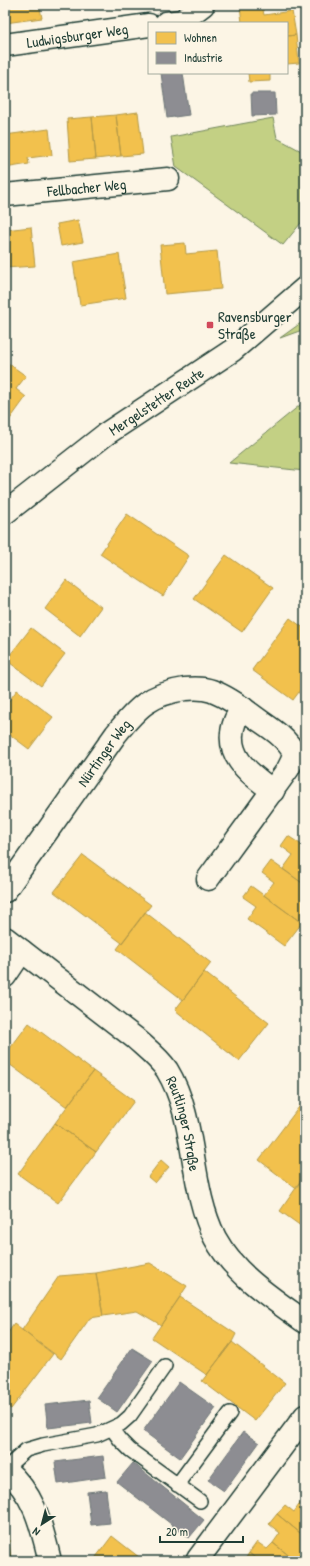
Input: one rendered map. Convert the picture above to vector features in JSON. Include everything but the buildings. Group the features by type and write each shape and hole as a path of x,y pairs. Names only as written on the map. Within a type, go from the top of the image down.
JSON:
{"street":[{"path":"174,22 182,21 204,5"},
{"name":"Ludwigsburger Weg","path":"5,45 148,25"},
{"name":"Fellbacher Weg","path":"5,195 168,179"},
{"name":"Mergelstetter Reute","path":"5,513 106,434 233,350 305,288"},
{"name":"Nürtinger Weg","path":"5,891 116,734 130,717 145,703 160,695 194,688 211,690 242,708 286,740 294,753 288,769 208,880"},
{"path":"242,708 235,721 232,736 233,747 239,761 248,773 273,791"},
{"name":"Reutlinger Straße","path":"5,938 135,1038 152,1052 166,1069 182,1101 199,1192 207,1220 216,1239 229,1260 245,1277 305,1322"},
{"path":"5,976 22,952"},
{"path":"197,1560 305,1416"},
{"path":"5,1469 23,1488 32,1503 40,1522 50,1561"}],"lane":[{"path":"5,1469 26,1450 43,1445 97,1435 121,1424 130,1416 165,1366"},
{"path":"177,1485 230,1414"},
{"path":"112,1429 130,1450 200,1501"}],"green space":[{"path":"273,118 277,138 305,153 305,218 283,245 176,167 171,137"},
{"path":"305,320 305,329 280,338"},
{"path":"305,401 305,471 229,463"}],"place":[{"name":"Ravensburger Straße","path":"210,325"}]}
